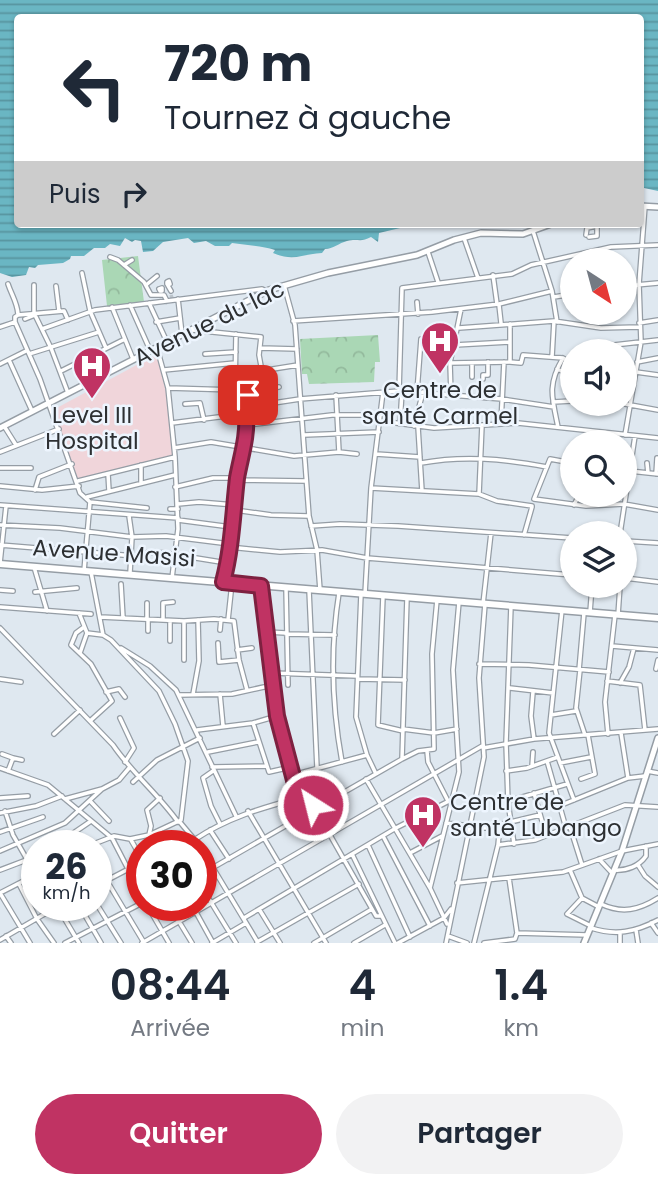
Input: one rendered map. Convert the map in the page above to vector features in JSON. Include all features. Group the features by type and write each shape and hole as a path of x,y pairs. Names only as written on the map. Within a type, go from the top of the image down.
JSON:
{"highway":[{"path":"0,564 658,618"}],"main road":[{"name":"Avenue du lac","path":"1,427 266,291 328,273 428,252 481,233 514,235 541,228"},
{"path":"584,943 622,851 658,738"}],"street":[{"path":"587,228 588,236 597,236 597,228"},
{"path":"642,228 639,284 641,342 637,363 658,358"},
{"path":"533,231 554,297 556,321 552,357"},
{"path":"464,238 478,278"},
{"path":"400,424 400,290 403,287 512,274 522,272 529,266 611,247 658,245"},
{"path":"428,252 438,282"},
{"path":"110,257 124,265 146,285 151,295 167,295 178,299 262,289 266,291"},
{"path":"124,265 132,260"},
{"path":"82,273 90,311 106,348"},
{"path":"493,275 501,323"},
{"path":"146,285 157,276"},
{"path":"639,284 658,283"},
{"path":"8,284 16,298 18,315 15,322 59,429 81,495 90,502 86,552 103,635"},
{"path":"167,295 168,284"},
{"path":"34,285 35,314 68,393"},
{"path":"284,285 297,349 309,516 317,550 320,590"},
{"path":"55,286 59,311"},
{"path":"293,321 418,314 498,304 552,291"},
{"path":"42,329 90,311 149,303 167,295"},
{"path":"554,297 560,296"},
{"path":"178,299 182,334"},
{"path":"416,302 418,314"},
{"path":"149,303 167,342"},
{"path":"130,305 164,370 168,388 178,506 178,537 172,578"},
{"path":"112,307 132,359"},
{"path":"451,395 450,363 461,309"},
{"path":"18,315 64,311 68,320"},
{"path":"25,318 35,314"},
{"path":"156,322 180,318"},
{"path":"459,328 556,321 601,328 639,325 658,320"},
{"path":"0,327 15,322"},
{"path":"510,324 510,362"},
{"path":"191,330 261,337 261,372 271,421"},
{"path":"0,364 28,352 51,348 99,332"},
{"path":"168,388 234,390 236,334"},
{"path":"60,371 125,339"},
{"path":"421,339 416,426 422,491"},
{"path":"637,343 658,340"},
{"path":"454,345 509,342"},
{"path":"260,348 297,349"},
{"path":"205,354 236,352"},
{"path":"450,363 522,363 523,355 560,358"},
{"path":"9,360 32,411"},
{"path":"472,362 472,377"},
{"path":"483,379 483,376 488,376 488,362"},
{"path":"500,423 504,362"},
{"path":"164,370 235,363"},
{"path":"558,427 552,384 560,364"},
{"path":"236,375 298,365"},
{"path":"637,374 658,375"},
{"path":"264,389 279,387"},
{"path":"172,423 248,412 267,404 300,399 400,391 560,404"},
{"path":"376,774 367,755 356,717 371,488 383,392"},
{"path":"223,582 247,425 248,395"},
{"path":"336,395 339,452"},
{"path":"185,404 200,403 204,420"},
{"path":"637,406 658,410"},
{"path":"247,425 338,415 381,418 400,424 442,428 500,423 584,430"},
{"path":"479,494 482,425"},
{"path":"1,427 16,444"},
{"path":"0,452 59,429"},
{"path":"304,435 379,432"},
{"path":"637,436 658,438"},
{"path":"174,448 211,442 304,456 339,452 358,454"},
{"path":"376,454 420,457"},
{"path":"0,486 36,489 78,484 175,457"},
{"path":"421,463 446,458 481,457 547,467"},
{"path":"637,473 657,474 657,458"},
{"path":"524,535 534,499 550,459 560,461"},
{"path":"647,463 648,473"},
{"path":"36,489 39,477 72,464"},
{"path":"141,466 141,483"},
{"path":"0,468 31,468"},
{"path":"108,474 109,491"},
{"path":"86,497 175,475"},
{"path":"175,487 213,478 306,481"},
{"path":"371,488 479,494 497,501 532,506"},
{"path":"534,499 560,503"},
{"path":"90,502 147,508"},
{"path":"170,509 199,502 271,515 309,516"},
{"path":"0,505 178,519 231,527"},
{"path":"0,564 6,506"},
{"path":"637,507 658,510"},
{"path":"129,516 132,537 130,575"},
{"path":"2,525 132,537 178,537 280,552 317,550 367,558 560,574"},
{"path":"311,526 369,525 560,537"},
{"path":"446,943 484,757 479,664 491,533"},
{"path":"637,542 658,543"},
{"name":"Avenue Masisi","path":"1,545 132,555 150,552 227,563"},
{"path":"34,567 47,611"},
{"path":"637,580 658,582"},
{"path":"228,620 232,583"},
{"path":"121,584 124,618"},
{"path":"261,586 277,716 303,816"},
{"path":"35,592 77,588"},
{"path":"286,588 288,685"},
{"path":"0,590 13,591"},
{"path":"309,590 317,768 314,806"},
{"path":"339,592 334,699 342,762"},
{"path":"383,596 378,726 434,733 457,729"},
{"path":"402,759 407,598"},
{"path":"581,779 595,774 587,735 576,710 590,598"},
{"path":"608,734 607,681 618,598"},
{"path":"217,865 303,816 314,806 418,751 434,749 432,654 437,600"},
{"path":"163,620 163,603 173,602"},
{"path":"430,888 449,800 458,772 453,670 459,602"},
{"path":"147,603 148,631"},
{"path":"511,606 506,771 514,844"},
{"path":"0,607 90,614"},
{"path":"562,610 550,738 574,800"},
{"path":"79,614 87,633 103,635 150,666 179,695 236,816"},
{"path":"100,617 235,621 237,650 247,690"},
{"path":"220,630 221,619"},
{"path":"192,694 199,661 198,620"},
{"path":"170,621 170,641"},
{"path":"184,621 184,660"},
{"path":"83,627 76,633 71,645 95,670 112,701 90,721"},
{"path":"0,628 113,745 186,830"},
{"path":"267,632 335,635"},
{"path":"80,653 87,633"},
{"path":"218,643 219,662 239,660"},
{"path":"612,646 658,650"},
{"path":"119,648 163,697 183,745 188,765 179,822"},
{"path":"237,650 252,648"},
{"path":"620,683 629,667 634,648"},
{"path":"656,669 658,660"},
{"path":"479,664 609,672"},
{"path":"272,673 405,680"},
{"path":"0,679 22,682"},
{"path":"607,681 640,685 645,730"},
{"path":"179,695 220,694 273,685"},
{"path":"509,688 553,693"},
{"path":"106,692 118,689 125,697"},
{"path":"533,692 531,716 534,739"},
{"path":"220,694 223,726"},
{"path":"54,734 80,710"},
{"path":"551,716 576,710"},
{"path":"197,730 253,723 277,716"},
{"path":"120,718 134,748 125,762"},
{"path":"253,723 269,772 291,767"},
{"path":"217,901 482,747 534,739 658,729"},
{"path":"621,733 628,778"},
{"path":"133,782 158,760 200,738"},
{"path":"208,752 258,741"},
{"path":"427,751 428,762 449,800"},
{"path":"532,766 533,751"},
{"path":"2,754 22,760"},
{"path":"293,775 367,755"},
{"path":"506,771 547,761 592,757"},
{"path":"8,771 13,758"},
{"path":"547,761 559,807 582,865"},
{"path":"220,824 211,806 203,777 213,769 266,766"},
{"path":"21,849 3,812 102,789 119,780 130,767"},
{"path":"0,768 47,785 102,830"},
{"path":"559,807 628,778 658,773"},
{"path":"366,779 430,888 448,925"},
{"path":"295,784 314,806 376,916 381,916"},
{"path":"509,802 568,784"},
{"path":"0,851 61,826 102,789"},
{"path":"534,793 546,835"},
{"path":"0,798 27,796"},
{"path":"150,830 148,810 160,798"},
{"path":"210,830 248,811 299,798"},
{"path":"244,918 396,828 449,800"},
{"path":"90,801 109,821"},
{"path":"498,845 535,840 612,809 637,804 658,807"},
{"path":"248,811 326,943"},
{"path":"445,823 485,828 540,815"},
{"path":"0,832 43,817"},
{"path":"78,830 92,821"},
{"path":"161,830 179,822"},
{"path":"474,943 491,879 500,825"},
{"path":"383,836 430,926"},
{"path":"410,853 442,836"},
{"path":"112,839 126,865"},
{"path":"217,841 229,859"},
{"path":"457,883 570,870 622,851 658,844"},
{"path":"368,845 410,937"},
{"path":"599,859 613,872 625,870 638,865 646,856 646,846"},
{"path":"352,854 396,943 444,918 452,907"},
{"path":"0,870 21,863"},
{"path":"638,865 658,887"},
{"path":"570,870 582,898 612,909 624,911 658,898"},
{"path":"217,872 258,942 359,884"},
{"path":"484,943 515,939 517,933 509,878"},
{"path":"21,888 19,884 0,893 30,943"},
{"path":"112,890 143,943 179,922 192,943"},
{"path":"582,898 567,914 591,927 620,933 636,930 658,919"},
{"path":"259,909 280,943"},
{"path":"314,943 372,909"},
{"path":"112,917 125,912"},
{"path":"217,913 236,943"},
{"path":"11,943 2,937 33,921"},
{"path":"38,921 54,943"},
{"path":"65,921 79,943"},
{"path":"89,921 101,943"},
{"path":"65,943 104,921"},
{"path":"107,921 121,943"},
{"path":"155,921 169,943"},
{"path":"201,921 213,943 246,923"},
{"path":"651,923 658,933"},
{"path":"354,943 386,925"},
{"path":"636,930 638,943"},
{"path":"517,933 587,935"},
{"path":"620,933 620,943"},
{"path":"448,936 467,943"}],"shaded area":[{"path":"157,354 168,400 173,456 78,480 53,410"}],"green space":[{"path":"138,256 144,302 107,306 102,260"},
{"path":"378,335 380,362 375,362 374,382 309,384 307,374 302,374 300,339"}],"water":[{"path":"0,0 658,0 658,191 644,188 644,14 14,14 14,228 400,228 379,233 378,242 371,237 351,240 325,249 322,253 292,257 280,256 273,253 275,250 265,248 232,243 229,246 215,246 206,241 194,243 188,238 163,242 153,251 143,252 141,241 132,242 125,238 120,246 110,244 105,248 94,248 84,256 71,256 63,263 29,267 26,275 12,277 0,273"}],"place":[{"name":"Centre de santé Carmel","path":"440,375"},
{"name":"Level III Hospital","path":"92,400"},
{"name":"Centre de santé Lubango","path":"423,849"}],"route":[{"path":"248,395 250,411 246,413 247,430 237,478 236,505 223,582 261,586 277,716 295,784 313,805"}]}
